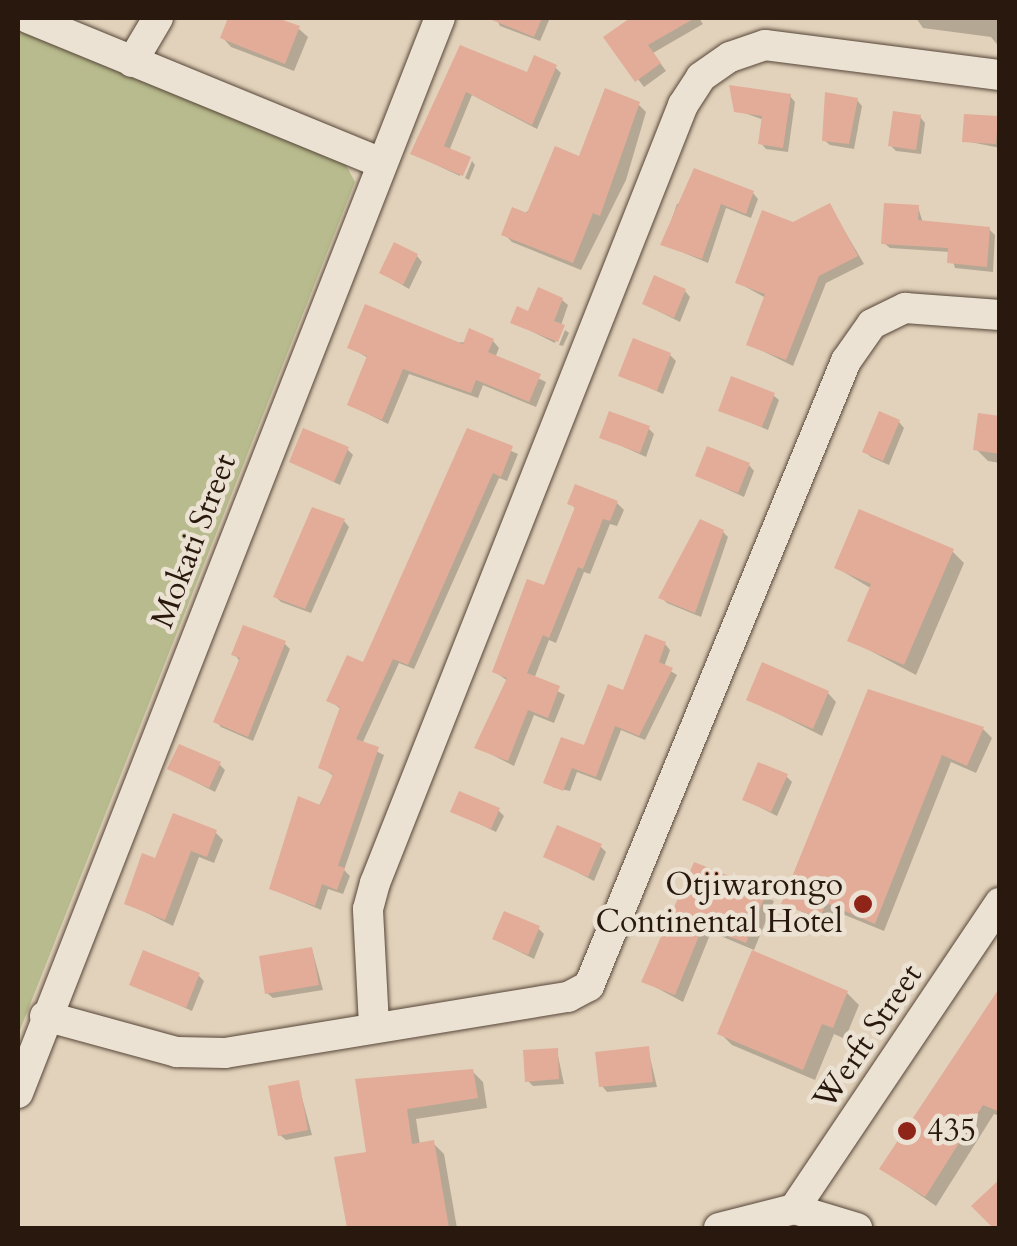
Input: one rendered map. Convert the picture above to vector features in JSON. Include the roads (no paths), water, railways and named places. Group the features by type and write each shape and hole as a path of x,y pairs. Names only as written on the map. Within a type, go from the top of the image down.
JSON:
{"street":[{"path":"28,18 382,162"},
{"path":"132,62 158,18"},
{"name":"Mokati Street","path":"18,1092 440,18"},
{"path":"374,1025 368,909 375,882 683,105 701,77 730,57 765,45 1000,75"},
{"path":"45,1016 193,1053 225,1053 374,1025 568,997 589,986 846,360 872,324 906,308 1000,315"},
{"name":"Werft Street","path":"794,1209 1000,903"},
{"path":"718,1228 794,1209 857,1228"}],"place":[{"name":"Otjiwarongo Continental Hotel","path":"863,904"},
{"name":"435","path":"907,1131"}]}
